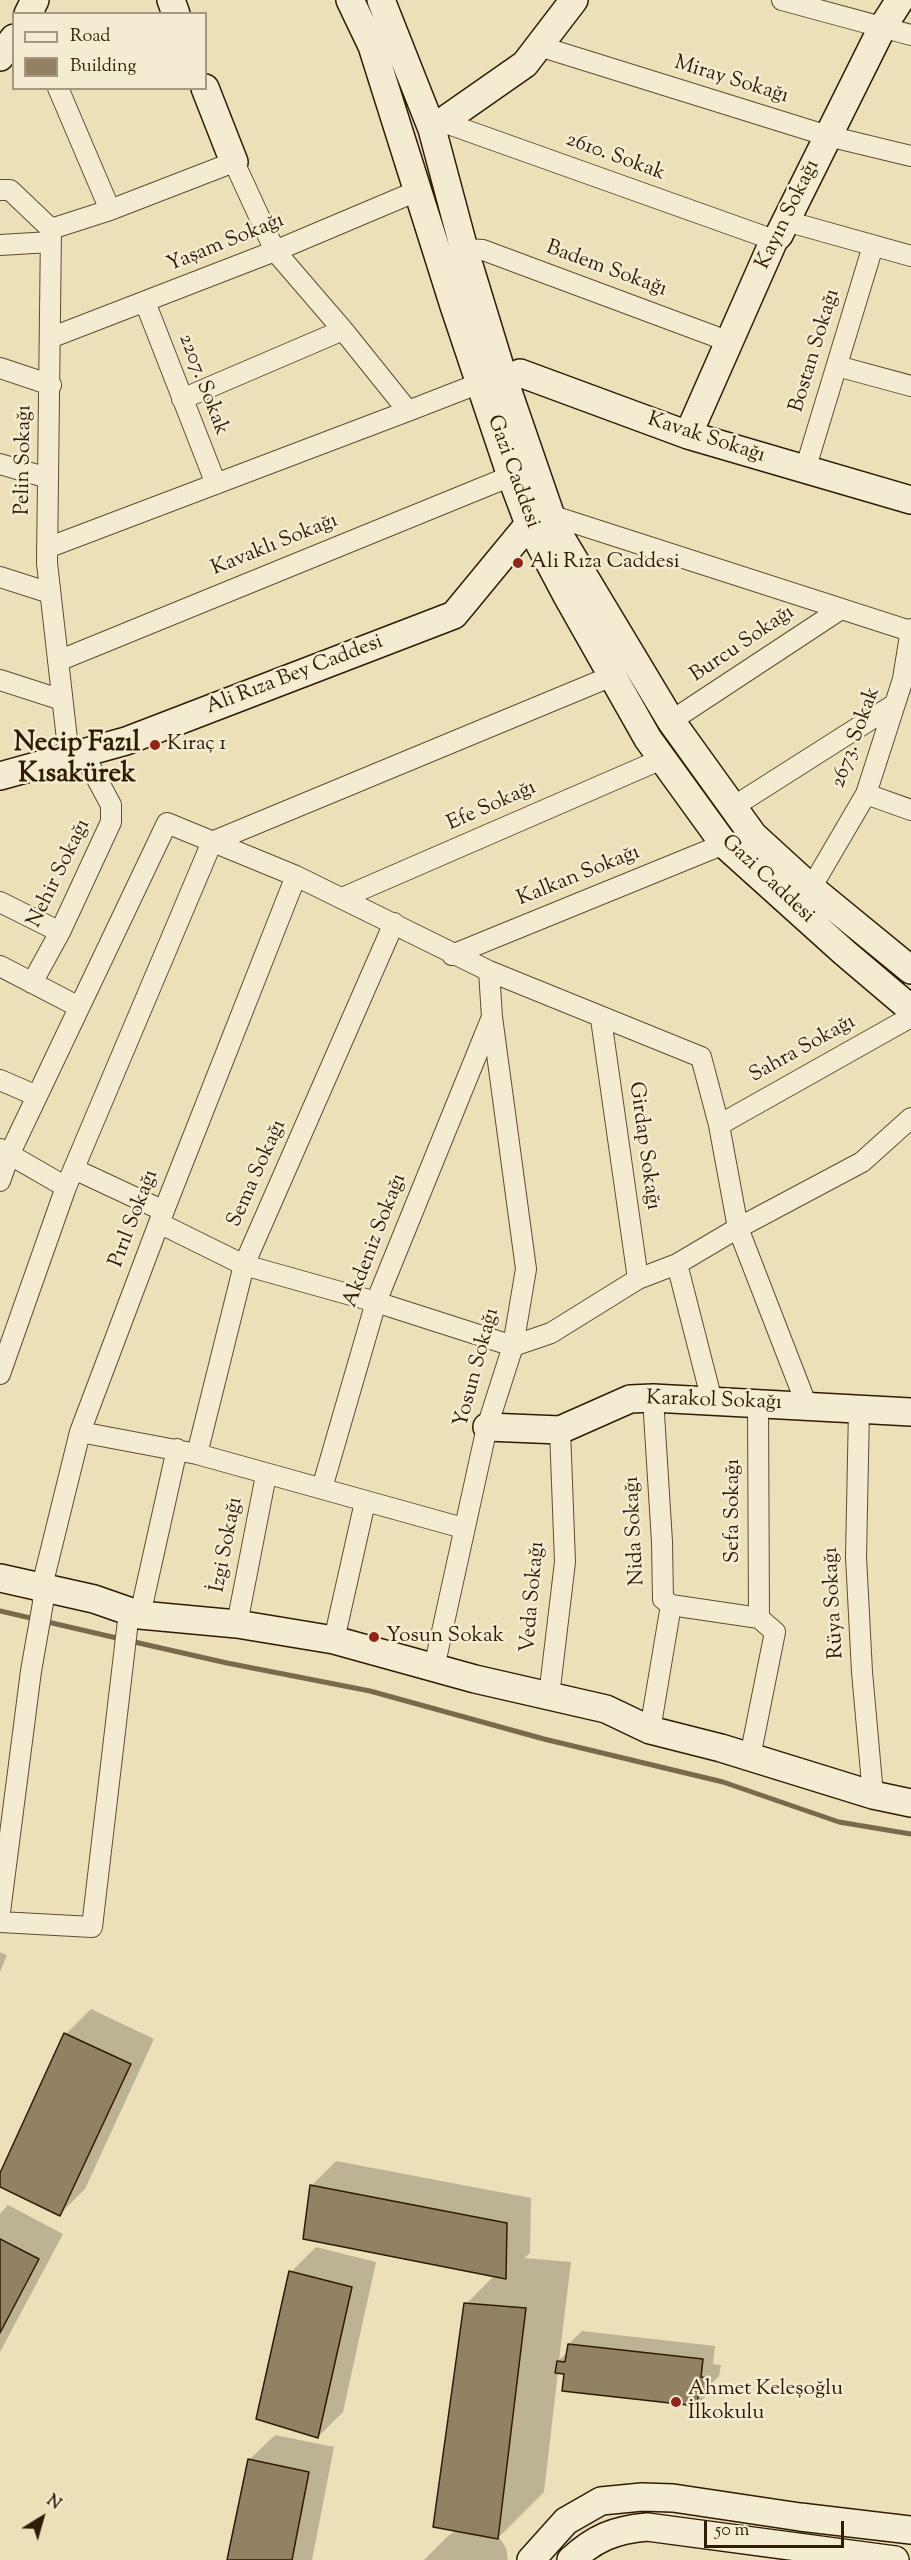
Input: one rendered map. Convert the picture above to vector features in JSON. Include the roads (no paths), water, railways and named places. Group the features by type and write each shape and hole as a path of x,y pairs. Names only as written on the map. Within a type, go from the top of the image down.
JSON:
{"street":[{"name":"Gazi Caddesi","path":"350,0 372,46 417,191 492,381 540,520 612,676 648,739 724,844 911,1009"},
{"name":"Gazi Caddesi","path":"381,0 436,125 511,476 540,520 555,528 671,721 753,835 811,888 911,970"},
{"path":"436,125 525,64 574,0"},
{"path":"782,0 911,35"},
{"name":"Kayın Sokağı","path":"688,435 780,230 882,28 900,0"},
{"path":"0,57 12,41"},
{"name":"Miray Sokağı","path":"539,46 828,136 911,156"},
{"path":"59,90 110,210"},
{"path":"206,90 234,162 274,252 343,330 408,411"},
{"name":"2610. Sokak","path":"436,125 780,230 873,246 911,256"},
{"path":"0,244 50,235 234,162"},
{"path":"0,190 10,190 50,235"},
{"name":"Yaşam Sokağı","path":"50,338 274,252 417,191"},
{"name":"Pelin Sokağı","path":"50,235 51,385 47,548 62,700 76,755"},
{"name":"Bostan Sokağı","path":"805,470 873,246"},
{"name":"Badem Sokağı","path":"464,249 483,250 730,342"},
{"name":"2207. Sokak","path":"145,302 216,484"},
{"path":"182,399 343,330"},
{"path":"837,366 911,386"},
{"path":"0,368 51,385"},
{"name":"Kavak Sokağı","path":"492,381 520,373 688,435 911,500"},
{"path":"47,548 492,381"},
{"path":"0,464 48,478"},
{"name":"Kavaklı Sokağı","path":"58,661 511,476"},
{"path":"540,520 911,630"},
{"name":"Ali Rıza Bey Caddesi","path":"0,776 126,741 454,615 540,520"},
{"path":"0,577 50,593"},
{"name":"Burcu Sokağı","path":"671,721 841,609"},
{"name":"2673. Sokak","path":"811,888 866,794 895,704 908,674 911,630"},
{"path":"0,1374 70,1178 212,842 612,676"},
{"path":"0,680 62,700"},
{"path":"733,807 895,704"},
{"name":"Nehir Sokağı","path":"32,983 60,932 111,822 111,805 76,755"},
{"name":"Efe Sokağı","path":"342,898 662,759"},
{"path":"866,794 911,810"},
{"path":"0,1180 5,1151 37,1096 167,823 296,876 394,923 452,955 601,1019 701,1058 719,1125 738,1228 807,1406"},
{"name":"Kalkan Sokağı","path":"452,955 724,844"},
{"name":"Pırıl Sokağı","path":"0,1912 43,1595 80,1432 161,1217 296,876"},
{"path":"0,902 60,932"},
{"name":"Sema Sokağı","path":"197,1454 244,1265 394,923"},
{"path":"0,966 79,1007"},
{"name":"Yosun Sokağı","path":"434,1668 487,1427 513,1346 526,1269 492,1017 489,971"},
{"name":"Akdeniz Sokağı","path":"322,1488 376,1302 492,1017"},
{"name":"Sahra Sokağı","path":"719,1125 911,1017"},
{"name":"Girdap Sokağı","path":"601,1019 638,1279"},
{"path":"0,1080 37,1096"},
{"path":"5,1151 161,1217 244,1265 376,1302 513,1346 551,1333 638,1279 677,1264 738,1228 862,1162 911,1118"},
{"path":"677,1264 712,1401"},
{"name":"Karakol Sokağı","path":"487,1427 560,1430 630,1399 653,1398 911,1412"},
{"name":"Nida Sokağı","path":"650,1730 671,1605 663,1599 662,1542 653,1398"},
{"name":"Sefa Sokağı","path":"758,1404 759,1618"},
{"name":"Rüya Sokağı","path":"859,1409 856,1557 862,1671 873,1795"},
{"name":"Veda Sokağı","path":"549,1696 565,1563 560,1430"},
{"path":"80,1432 197,1454 463,1528"},
{"path":"0,1922 92,1927 123,1656 177,1449"},
{"name":"İzgi Sokağı","path":"237,1624 266,1475"},
{"path":"334,1640 365,1502"},
{"path":"0,1578 43,1595 94,1599 132,1616 237,1624 334,1640 434,1668 606,1709 650,1730 750,1757 873,1795 911,1803"},
{"path":"671,1605 759,1618 775,1632 750,1757"},
{"path":"531,2560 566,2521 601,2501 642,2497 673,2498 800,2517 911,2530"},
{"path":"571,2560 587,2546 619,2530 647,2527 895,2560"}],"waterway":[{"path":"0,1611 121,1639"},
{"path":"130,1641 370,1691 544,1739 723,1782 839,1822 911,1834"}],"place":[{"name":"Ali Rıza Caddesi","path":"518,563"},
{"name":"Kıraç 1","path":"155,745"},
{"name":"Yosun Sokak","path":"374,1637"},
{"name":"Ahmet Keleşoğlu İlkokulu","path":"676,2402"}],"district":[{"name":"Necip Fazıl Kısakürek","path":"77,760"}]}
